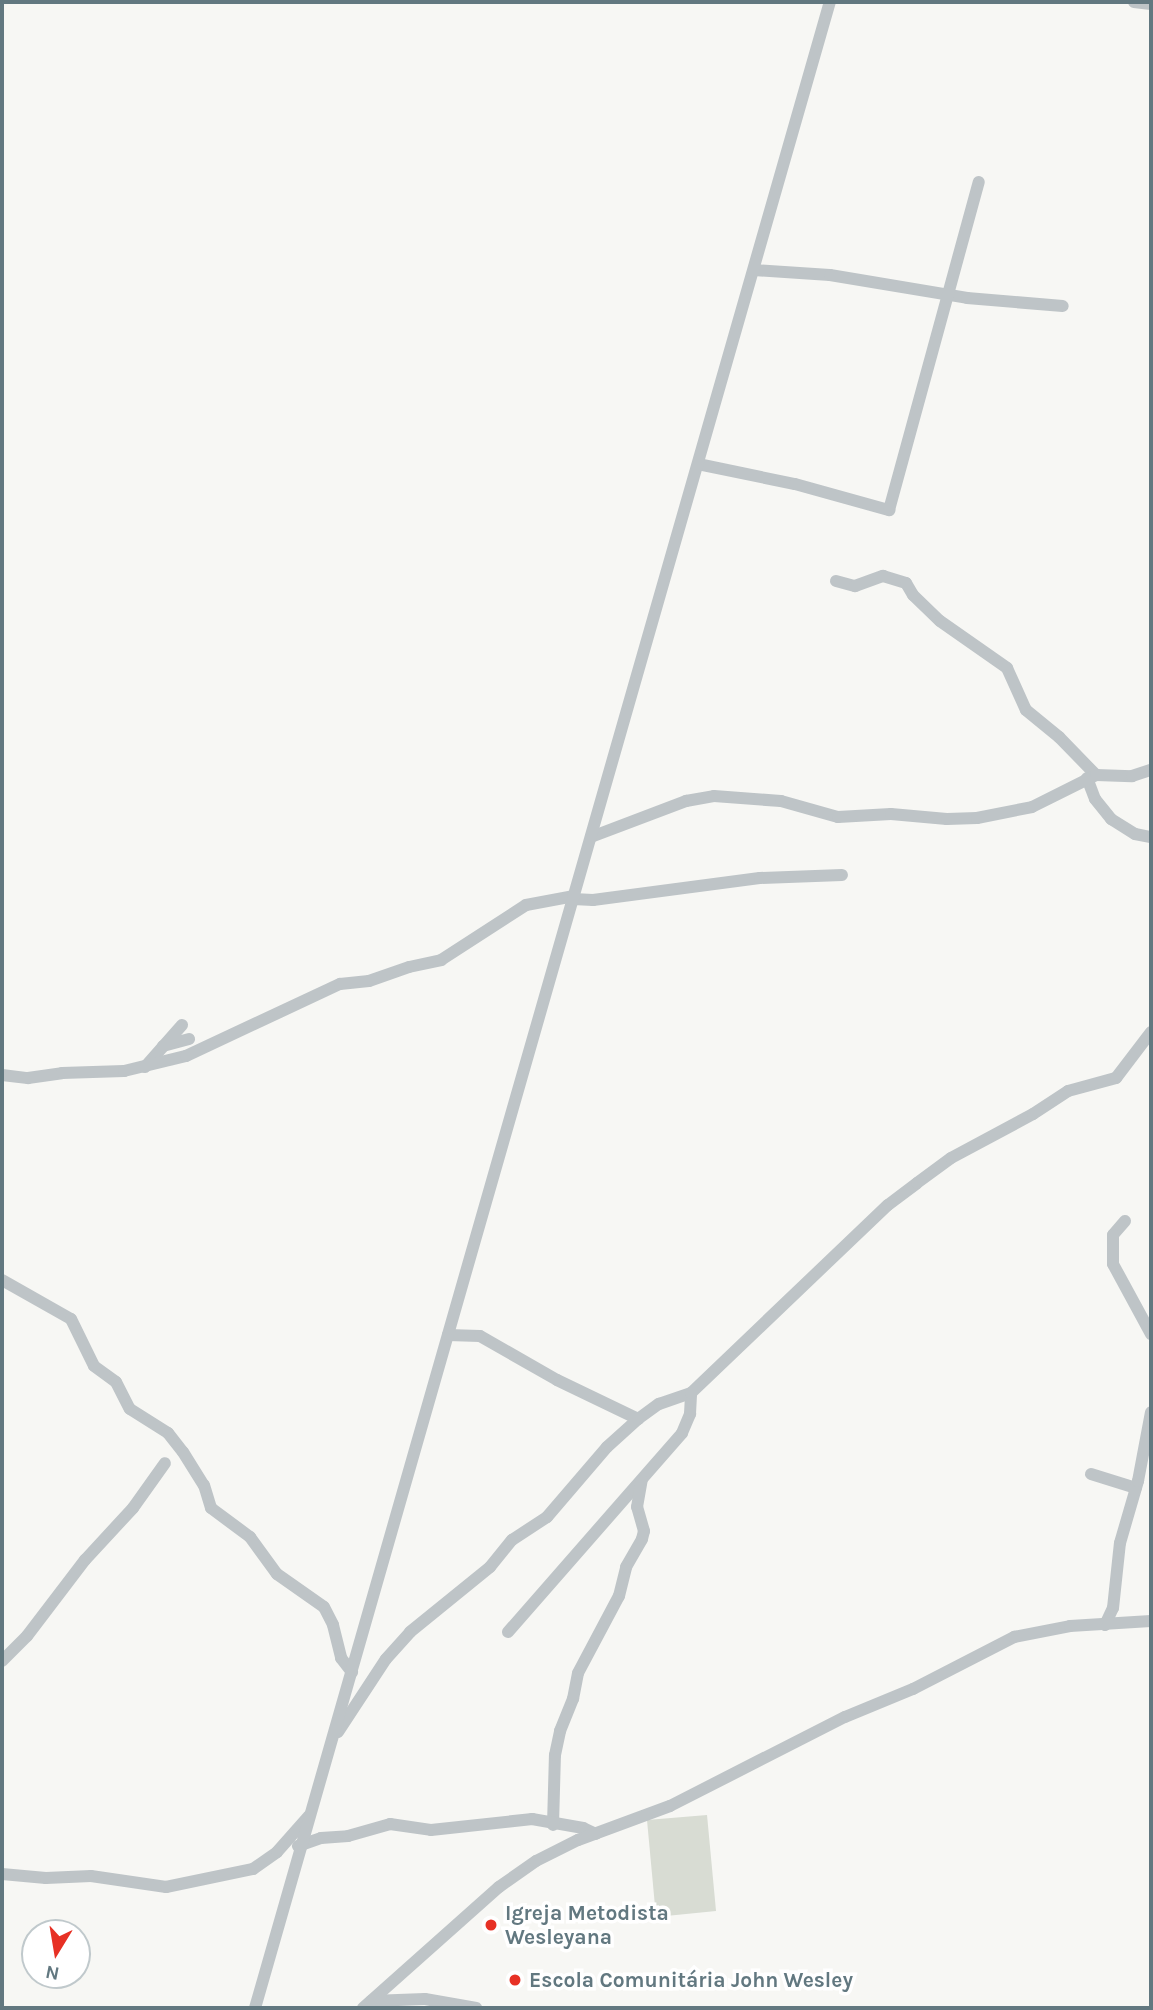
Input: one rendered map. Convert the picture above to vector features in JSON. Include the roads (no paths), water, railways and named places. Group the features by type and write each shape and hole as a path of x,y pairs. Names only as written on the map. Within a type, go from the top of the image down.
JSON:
{"street":[{"path":"255,2008 831,2"},
{"path":"1134,2 1151,4"},
{"path":"698,464 795,484 889,510 909,446 979,181"},
{"path":"754,270 831,275 967,298 1063,306"},
{"path":"836,581 855,586 883,576 905,583 913,595 940,621 1007,668 1026,710 1059,737 1092,777 1095,799 1111,819 1135,834 1151,837"},
{"path":"591,837 686,801 713,796 781,802 838,817 891,814 947,820 977,818 1032,807 1092,777 1132,776 1151,770"},
{"path":"2,1075 28,1078 145,1068 186,1056 340,984 369,981 409,967 432,964 526,905 574,897 593,900 760,878 842,875"},
{"path":"145,1068 182,1025"},
{"path":"333,1738 386,1659 410,1632 490,1567 512,1540 547,1517 592,1463 638,1419 659,1404 691,1393 888,1205 951,1158 1033,1114 1053,1098 1116,1077 1151,1032"},
{"path":"163,1046 189,1039"},
{"path":"1125,1221 1113,1235 1113,1264 1151,1334"},
{"path":"2,1280 71,1319 94,1366 116,1382 130,1409 168,1433 183,1452 204,1486 211,1508 258,1545 277,1574 324,1607 333,1625 341,1658 352,1672"},
{"path":"448,1335 480,1336 557,1380 638,1419"},
{"path":"508,1632 682,1433 690,1414 691,1393"},
{"path":"1105,1625 1113,1608 1124,1525 1136,1488 1151,1412"},
{"path":"2,1661 27,1636 85,1560 133,1508 165,1463"},
{"path":"1091,1474 1136,1488"},
{"path":"554,1825 555,1755 560,1731 573,1699 578,1673 619,1597 626,1567 642,1539 644,1531 637,1507 642,1480"},
{"path":"367,2005 499,1887 536,1861 596,1834 670,1806 845,1717 913,1689 1014,1637 1070,1626 1151,1621"},
{"path":"277,1852 316,1839 348,1836 390,1824 431,1830 532,1819 583,1828 596,1834"},
{"path":"309,1821 316,1839"},
{"path":"2,1874 46,1878 91,1876 166,1887 253,1869 277,1852 309,1821"},
{"path":"367,2005 425,1999 476,2008"}],"place":[{"name":"Igreja Metodista Wesleyana","path":"491,1925"},
{"name":"Escola Comunitária John Wesley","path":"515,1980"}]}
